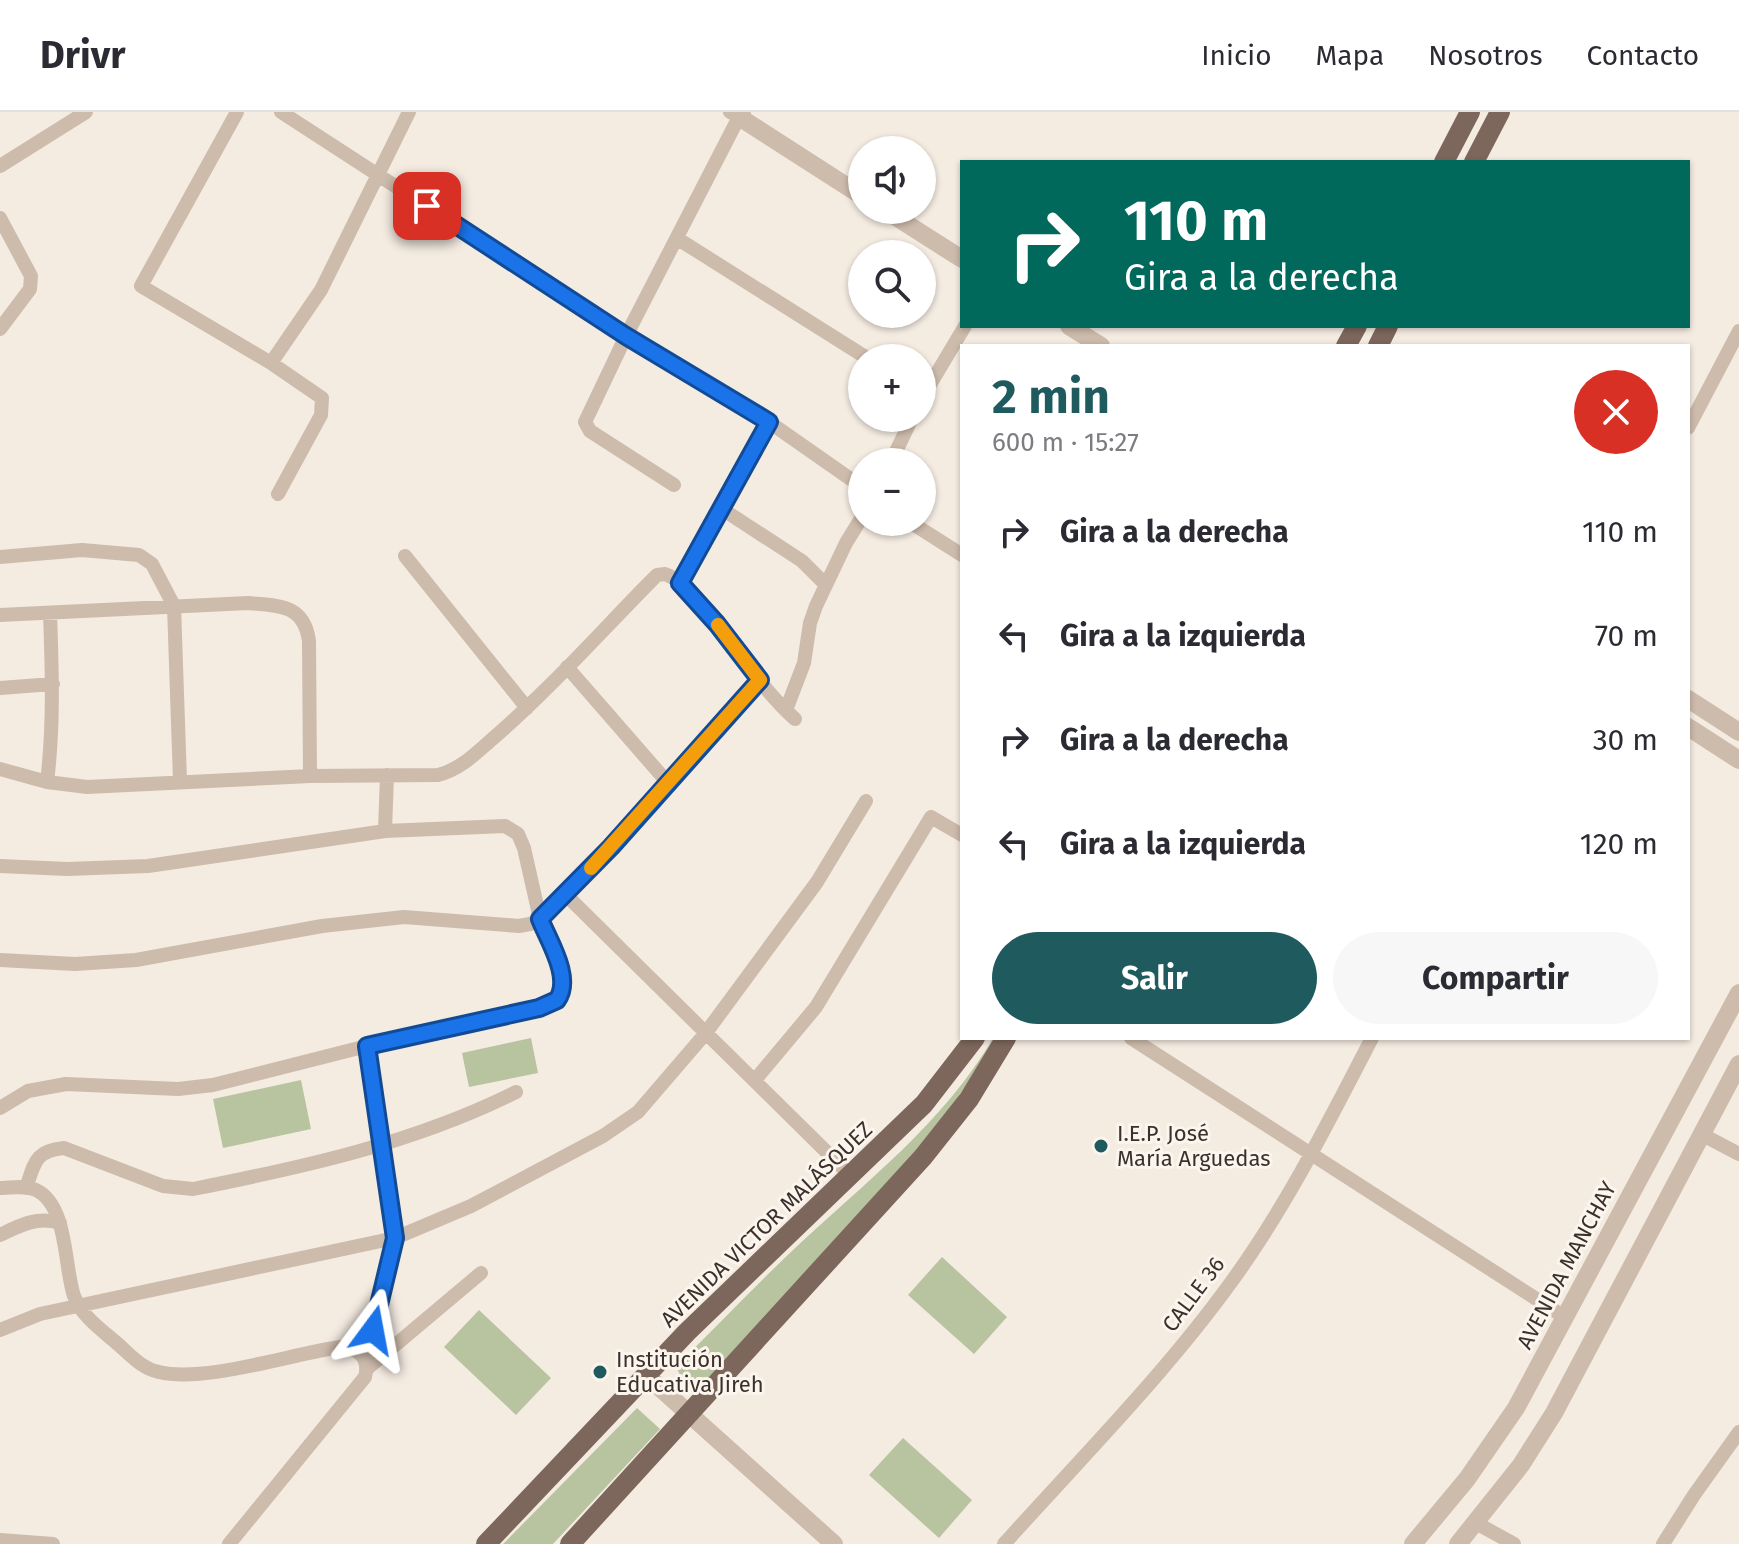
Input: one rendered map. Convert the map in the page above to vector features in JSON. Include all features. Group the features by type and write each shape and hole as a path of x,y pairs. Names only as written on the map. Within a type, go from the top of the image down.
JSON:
{"main road":[{"path":"1445,160 1470,112"},
{"path":"1475,160 1500,112"},
{"name":"AVENIDA VICTOR MALÁSQUEZ","path":"486,1544 687,1332 924,1104 973,1040"},
{"path":"570,1544 944,1132 977,1087 1005,1040"}],"street":[{"path":"0,166 86,112"},
{"path":"237,112 141,286 271,363 322,398 321,415 278,494"},
{"path":"281,112 626,336 769,422 848,477"},
{"path":"271,363 321,290 409,112"},
{"path":"674,485 590,431 585,422 626,336 678,239 737,114 848,187"},
{"path":"0,218 31,276 30,289 0,329"},
{"path":"907,224 960,258"},
{"path":"678,239 848,346"},
{"path":"936,374 964,328"},
{"path":"1072,328 1098,344"},
{"path":"1690,424 1739,331"},
{"path":"680,583 719,507 769,422"},
{"path":"719,507 802,561 825,584"},
{"path":"0,769 47,782 87,787 448,773 471,758 527,708 657,575 670,575 680,583 790,714 804,663 810,623 825,584 852,536"},
{"path":"932,536 960,554"},
{"path":"0,557 82,550 139,555 152,564 174,606 180,781"},
{"path":"405,556 527,708"},
{"path":"0,615 248,603 287,608 301,618 308,631 310,776"},
{"path":"47,782 53,736 50,613"},
{"path":"567,667 668,783"},
{"path":"0,960 75,964 136,960 322,926 390,918 430,918 519,926 530,924 540,919 565,894 760,680"},
{"path":"0,688 53,684"},
{"path":"1690,700 1739,732"},
{"path":"1690,728 1739,760"},
{"path":"385,831 387,775"},
{"path":"0,1330 40,1314 395,1238 471,1206 621,1125 658,1091 705,1034 817,882 866,801"},
{"path":"755,1080 816,1007 931,817 960,834"},
{"path":"0,866 67,869 148,866 385,831 505,826 521,840 540,919 563,986 557,1000 539,1008 196,1088 66,1084 21,1094 0,1108"},
{"path":"565,894 851,1176"},
{"name":"AVENIDA MANCHAY","path":"1413,1544 1489,1450 1516,1408 1739,993"},
{"path":"1134,1040 1566,1318"},
{"name":"CALLE 36","path":"1004,1544 1149,1384 1208,1313 1253,1251 1312,1155 1371,1040"},
{"path":"229,1544 365,1377 395,1238 367,1046"},
{"path":"1458,1544 1521,1465 1554,1413 1739,1064"},
{"path":"26,1188 37,1158 48,1150 64,1148 163,1186 182,1190 383,1146 474,1113 516,1092"},
{"path":"1701,1134 1739,1154"},
{"path":"0,1188 34,1188 42,1193 60,1223 71,1283 79,1306 94,1324 142,1365 160,1372 204,1374 340,1347 356,1349 367,1365"},
{"path":"0,1235 33,1221 60,1223"},
{"path":"367,1365 481,1273"},
{"path":"647,1376 834,1544"},
{"path":"1663,1544 1739,1432"},
{"path":"1476,1523 1514,1544"},
{"path":"0,1540 53,1544"}],"green space":[{"path":"531,1038 538,1073 469,1087 462,1053"},
{"path":"992,1040 996,1040 937,1129 771,1312 704,1382 695,1384 683,1378 676,1366 778,1264 927,1125 973,1069"},
{"path":"301,1080 311,1129 223,1148 213,1099"},
{"path":"942,1257 1007,1317 974,1354 908,1295"},
{"path":"479,1310 551,1378 516,1415 444,1347"},
{"path":"637,1408 660,1429 553,1544 503,1544"},
{"path":"903,1438 972,1500 939,1538 869,1475"}],"slow traffic":[{"path":"591,868 760,680 718,625"}],"place":[{"name":"I.E.P. José María Arguedas","path":"1101,1146"},
{"name":"Institución Educativa Jireh","path":"600,1372"}],"route":[{"path":"373,1330 395,1238 367,1046 539,1008 557,1000 563,986 560,971 540,919 611,847 760,680 717,624 680,583 719,507 769,422 626,336 427,206"}]}
